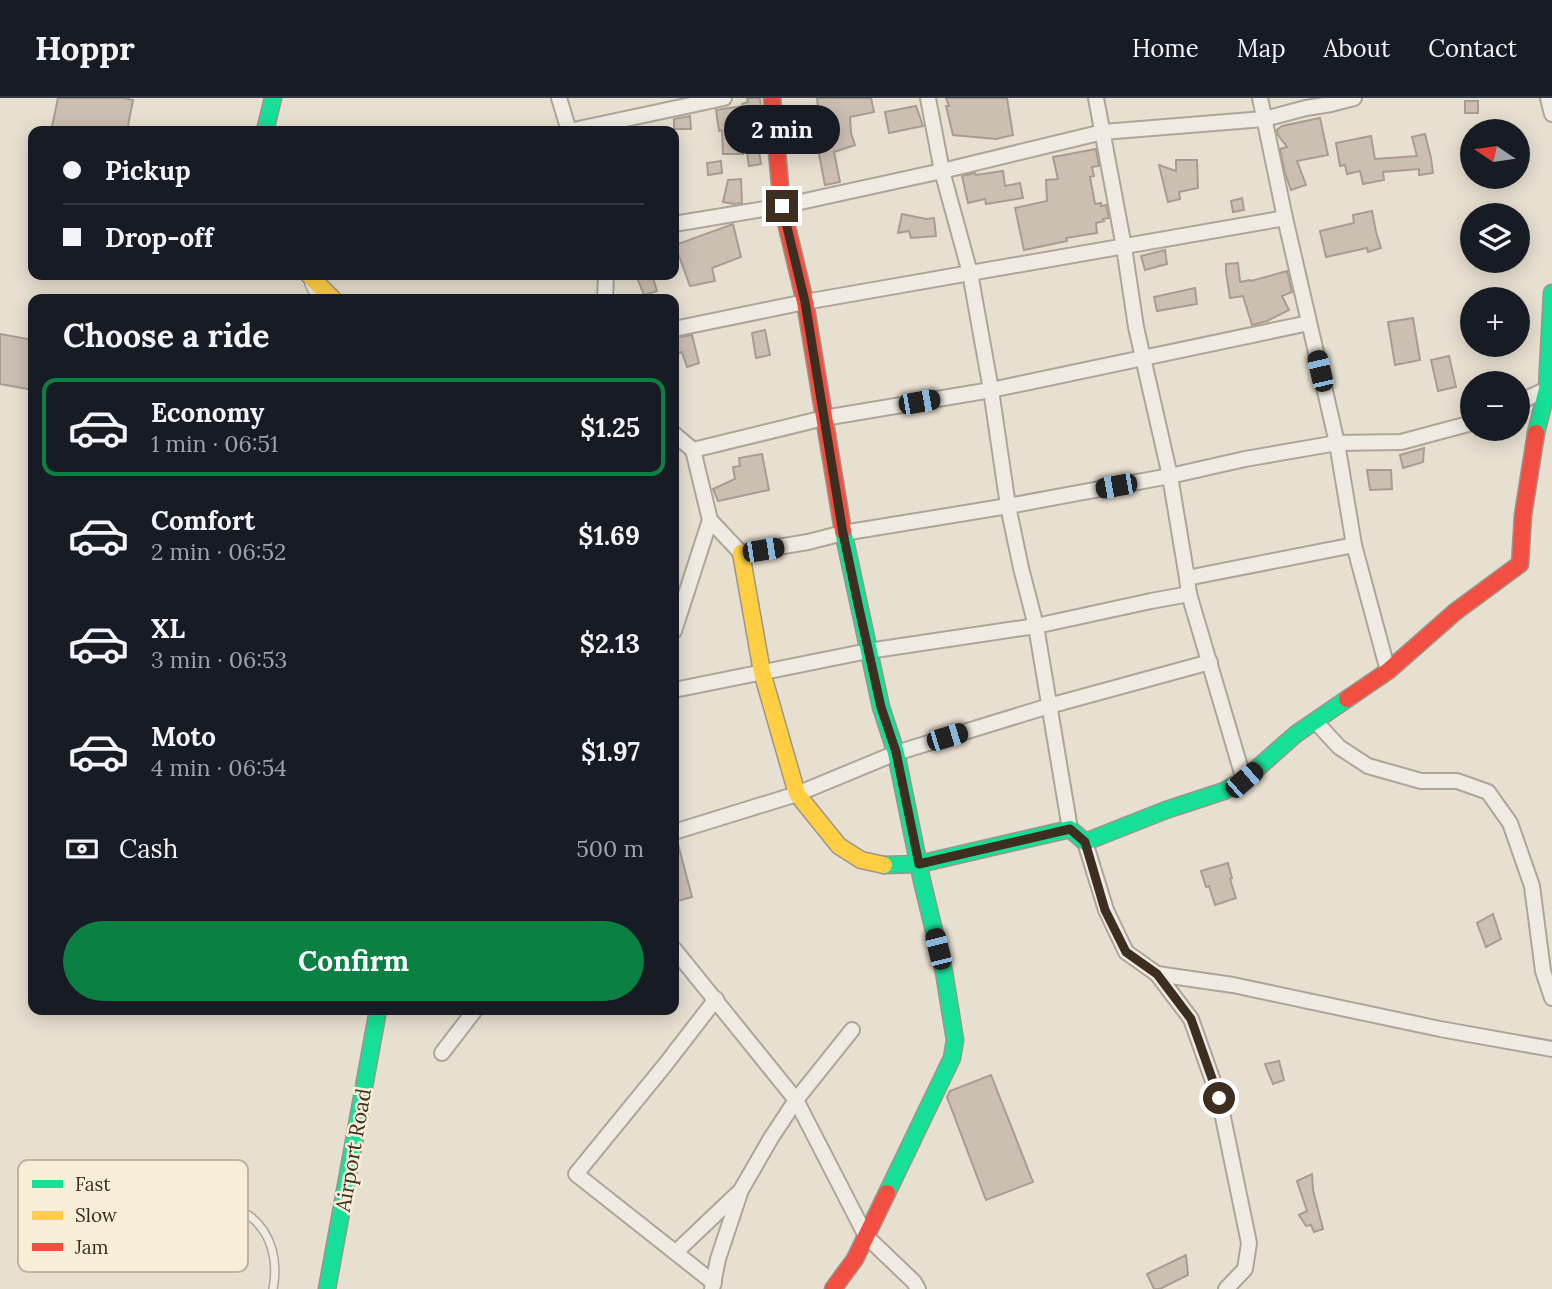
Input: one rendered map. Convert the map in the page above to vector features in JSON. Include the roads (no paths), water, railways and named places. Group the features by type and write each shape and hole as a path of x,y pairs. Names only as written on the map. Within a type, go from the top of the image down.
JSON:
{"street":[{"path":"266,126 273,98"},
{"path":"559,98 567,126"},
{"path":"592,126 724,98"},
{"path":"772,98 782,206 805,302 843,533 881,707 896,752 944,972 955,1040 952,1058 855,1259 833,1289"},
{"path":"928,98 942,171 970,273 1009,506 1036,626 1070,829 1085,842 1105,910 1126,952 1157,974 1191,1019 1219,1098 1249,1243 1245,1269 1226,1289"},
{"path":"1096,98 1136,327 1170,476 1189,594 1244,780"},
{"path":"1260,98 1337,443 1354,545 1388,671"},
{"path":"679,223 782,206 1103,132 1264,119 1354,98"},
{"path":"1548,98 1552,114"},
{"path":"679,329 805,302 1285,218"},
{"path":"312,280 328,294"},
{"path":"1085,842 1166,810 1224,791 1244,780 1296,734 1388,671 1455,612 1520,564 1523,514 1536,432 1547,388 1552,293"},
{"path":"693,450 824,418 991,390 1309,323"},
{"path":"1530,396 1547,388"},
{"path":"741,553 1009,506 1337,443 1401,442 1460,426"},
{"path":"679,438 693,450 710,520 741,553 762,672 797,794 839,846 861,860 888,866 919,864 1070,829"},
{"path":"679,616 710,520"},
{"path":"1188,578 1354,545"},
{"path":"679,689 868,651 1036,626 1189,594"},
{"path":"679,830 797,794 896,752 1210,662"},
{"path":"1316,722 1339,747 1368,766 1421,781 1457,781 1489,792 1510,823 1532,886 1543,971 1552,998"},
{"path":"679,955 796,1100 866,1236 918,1289"},
{"path":"1157,974 1233,985 1440,1029 1552,1049"},
{"path":"713,1286 676,1252 576,1174 716,999"},
{"name":"Airport Road","path":"327,1289 377,1015"},
{"path":"442,1053 471,1015"},
{"path":"713,1286 718,1259 741,1190 796,1100 852,1030"},
{"path":"676,1252 741,1190"}],"lane":[{"path":"248,1215 266,1234 274,1254 276,1274 273,1289"}]}
